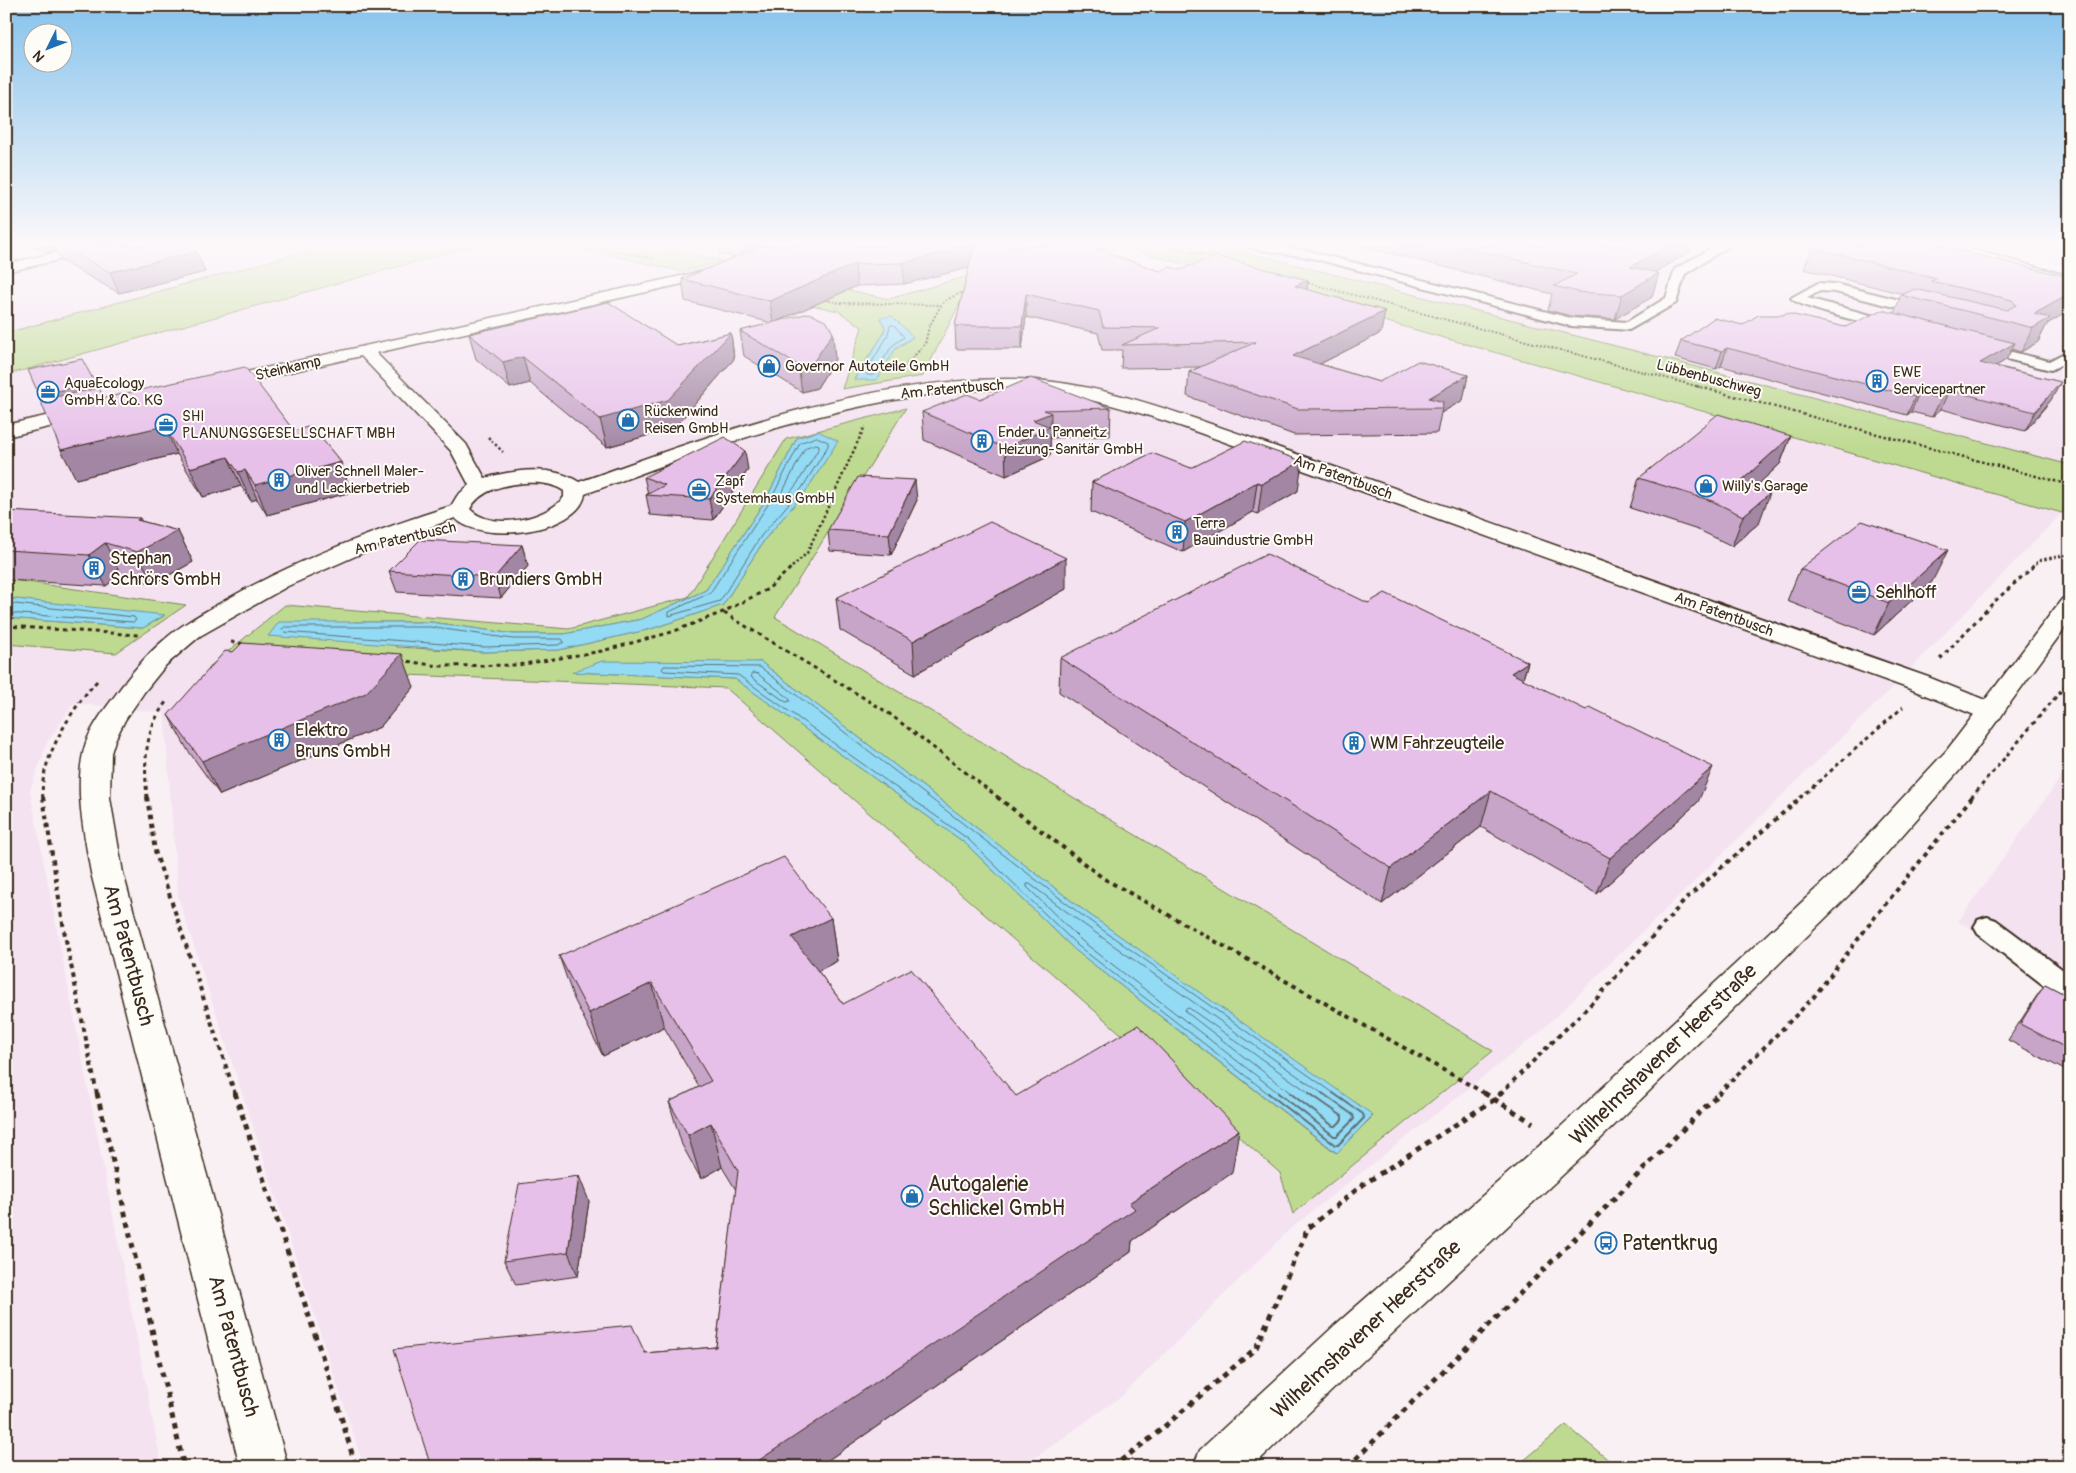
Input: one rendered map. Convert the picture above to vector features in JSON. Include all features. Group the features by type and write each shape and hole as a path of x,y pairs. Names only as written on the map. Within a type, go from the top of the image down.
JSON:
{"street":[{"name":"Steinkamp","path":"200,387 524,315"},
{"path":"364,350 459,448 480,487"},
{"name":"Am Patentbusch","path":"465,516 466,498 480,487 519,477 550,477 568,485 772,424 880,396 936,388 1007,384 1080,391 1114,398 1274,452 1919,683 1991,712"},
{"path":"6,430 103,409"},
{"path":"459,448 495,460 519,477"},
{"name":"Am Patentbusch","path":"264,1467 107,873 96,818 95,778 97,751 108,726 138,682 181,638 246,598 339,553 465,516 484,526 502,527 540,521 556,515 568,507 574,498 568,485"},
{"name":"Wilhelmshavener Heerstraße","path":"1217,1467 1350,1342 1568,1144 1843,882 1957,756 2070,604"}],"lane":[{"path":"1543,315 1571,322 1629,326 1648,315"},
{"path":"1854,315 1908,329"},
{"path":"1965,344 2051,366 2070,354"},
{"path":"1987,927 2070,990"}],"path":[{"path":"393,659 438,666 518,665 602,651 672,632 723,612 768,589 807,552 880,396 925,344 929,327 936,315"},
{"name":"Lübbenbuschweg","path":"1428,315 2070,485"},
{"path":"482,432 495,460"},
{"path":"1112,1467 1151,1438 1256,1348 1308,1228 1364,1184 1495,1099 1597,998 1686,898 1910,701 1919,683 1994,602 2040,560 2066,555 2070,549"},
{"path":"723,612 887,712 1103,878 1495,1099 1568,1144"},
{"path":"6,626 248,644"},
{"path":"106,673 92,686 67,723 50,753 41,787 64,930 94,1082 184,1467"},
{"path":"1348,1467 1813,998 1855,942 1993,770 2070,680"},
{"path":"170,694 152,724 144,766 147,806 155,851 308,1315 356,1467"}],"shaded area":[{"path":"6,315 73,315 6,333"},
{"path":"224,315 844,315 862,327 843,389 940,315 1361,315 2062,513 1887,693 1539,1033 1291,1228 1122,1396 1022,1467 364,1467 178,897 164,713 74,703 47,743 30,791 162,1467 6,1467 6,644 116,653 185,605 6,579 6,375","holes":["905,408 774,617 1493,1051 1293,1214 1280,1173 726,688 210,667 285,605 569,629 688,597 786,439"]},
{"path":"1493,315 2070,315 2070,465"},
{"path":"2070,764 2070,979 1958,922"}],"green space":[{"path":"73,315 224,315 6,375 6,333"},
{"path":"844,315 954,315 923,376 842,389 862,327","holes":["880,318 902,326 913,337 854,379 883,335 885,327"]},
{"path":"1362,315 1493,315 2070,465 2070,500 2062,513"},
{"path":"906,408 775,617 1493,1051 1293,1214 1280,1173 726,688 209,667 285,605 569,629 688,597 786,439","holes":["828,437 837,441 806,491 765,539 723,605 651,629 559,650 484,652 397,647 355,622 431,622 514,634 564,634 642,619 706,590 765,501 797,438","761,662 1086,912 1373,1116 1336,1153 1075,950 965,843 735,679 573,672"]},
{"path":"6,579 186,605 116,653 6,644 6,618 143,628 164,616 6,598"},
{"path":"1566,1425 1617,1467 1516,1467"}],"water":[{"path":"892,316 913,337 896,348 877,380 854,380 883,335 885,327 880,318"},
{"path":"818,431 838,441 806,491 765,539 723,605 651,629 559,650 484,652 268,636 279,622 431,622 514,634 564,634 642,619 706,590 765,501 797,438"},
{"path":"6,598 165,615 143,628 6,618"},
{"path":"602,661 761,662 1086,912 1373,1115 1337,1153 1075,950 965,843 735,679 572,672"}],"building":[{"path":"553,315 628,315 678,346 731,333 668,400 600,419 523,357 503,362 469,334"},
{"path":"802,315 812,315 827,322 833,333 814,361 798,365 740,331"},
{"path":"958,315 1023,315 1022,326 955,326"},
{"path":"1100,315 1377,315 1293,356 1379,382 1418,361 1468,375 1429,398 1443,402 1442,408 1298,409 1189,372 1256,342 1122,345 1160,328 1103,327"},
{"path":"1758,315 1793,315 1845,327 1872,315 1901,315 2015,343 1980,363 2061,382 2035,412 1949,390 1941,399 1919,393 1915,397 1727,348 1722,351 1681,341 1714,318 1743,325"},
{"path":"1980,315 2037,315 2050,318 2033,328"},
{"path":"82,359 95,383 39,395 28,370"},
{"path":"245,367 294,431 311,426 341,462 255,485 245,470 238,472 228,457 190,468 164,426 61,450 40,400 99,388 104,398"},
{"path":"1031,378 1111,408 1044,410 1051,413 1033,420 1050,427 1005,448 922,412 967,394 980,399"},
{"path":"1718,414 1791,436 1739,483 1770,493 1743,516 1712,501 1639,478"},
{"path":"725,437 745,451 709,499 646,495 665,485 644,477"},
{"path":"1245,441 1302,461 1262,484 1257,482 1185,522 1092,482 1152,453 1191,468"},
{"path":"858,477 915,480 889,534 828,530"},
{"path":"6,511 140,518 137,520 178,531 137,552 105,543 89,555 6,550"},
{"path":"1862,521 1948,550 1889,603 1800,569"},
{"path":"990,522 1066,558 913,641 836,598"},
{"path":"420,540 522,545 495,577 389,571"},
{"name":"WM Fahrzeugteile","path":"1267,554 1368,603 1385,593 1528,662 1511,673 1586,710 1590,707 1713,767 1610,858 1491,791 1391,868 1060,658"},
{"path":"242,643 402,654 366,693 202,761 168,715 225,651 233,652"},
{"path":"784,857 831,918 792,937 843,1004 911,969 1016,1096 1138,1025 1239,1130 1129,1203 1135,1209 749,1467 431,1467 394,1349 632,1325 645,1353 716,1347 738,1171 711,1123 688,1135 669,1102 711,1081 652,983 589,1013 559,956"},
{"path":"2045,984 2070,997 2070,1050 2020,1024"},
{"path":"579,1176 568,1252 504,1261 519,1184"}],"place":[{"name":"Governor Autoteile GmbH","path":"769,366"},
{"name":"EWE Servicepartner","path":"1877,381"},
{"name":"AquaEcology GmbH & Co. KG","path":"48,392"},
{"name":"Rückenwind Reisen GmbH","path":"628,420"},
{"name":"SHI PLANUNGSGESELLSCHAFT MBH","path":"166,425"},
{"name":"Ender u. Panneitz Heizung-Sanitär GmbH","path":"982,441"},
{"name":"Oliver Schnell Maler- und Lackierbetrieb","path":"279,480"},
{"name":"Willy's Garage","path":"1706,486"},
{"name":"Zapf Systemhaus GmbH","path":"699,490"},
{"name":"Terra Bauindustrie GmbH","path":"1177,532"},
{"name":"Stephan Schrörs GmbH","path":"94,568"},
{"name":"Brundiers GmbH","path":"463,579"},
{"name":"Sehlhoff","path":"1859,592"},
{"name":"Elektro Bruns GmbH","path":"279,740"},
{"name":"WM Fahrzeugteile","path":"1354,743"},
{"name":"Autogalerie Schlickel GmbH","path":"912,1196"},
{"name":"Patentkrug","path":"1606,1243"}]}
